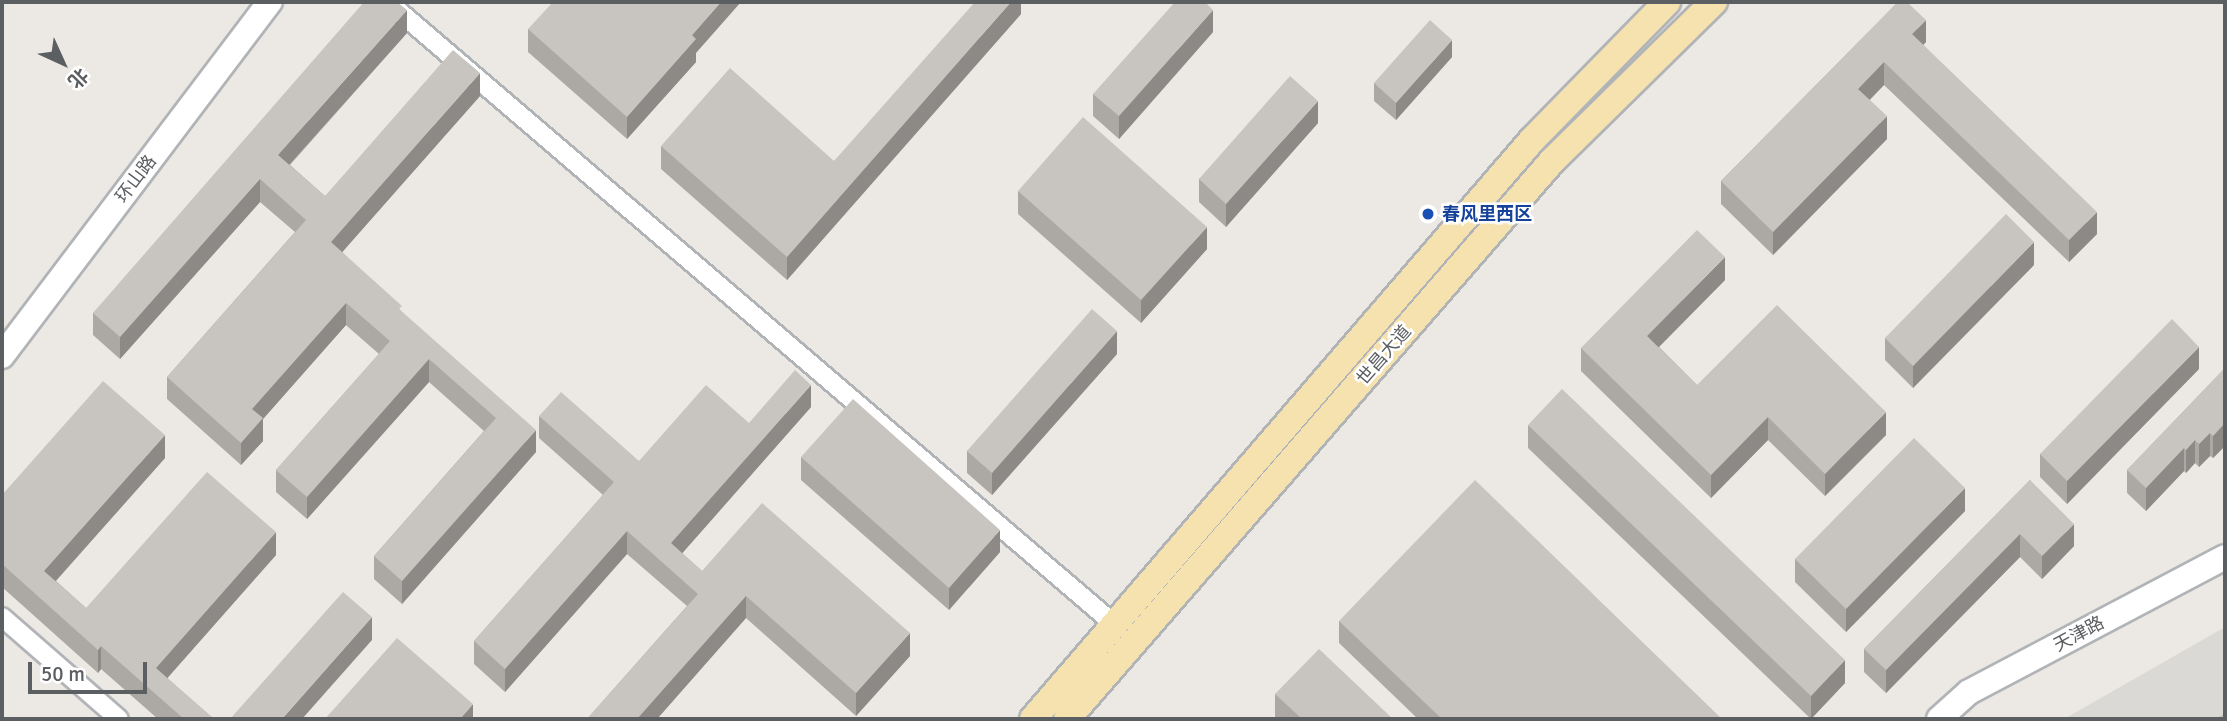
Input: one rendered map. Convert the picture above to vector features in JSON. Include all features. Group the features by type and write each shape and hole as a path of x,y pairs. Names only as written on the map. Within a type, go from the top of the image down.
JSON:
{"main road":[{"name":"环山路","path":"2,356 270,2"},
{"name":"世昌大道","path":"1032,719 1532,140 1667,2"},
{"name":"世昌大道","path":"1067,719 1552,161 1714,2"},
{"name":"天津路","path":"1939,719 1969,692 2225,556"}],"street":[{"path":"388,2 1115,625"},
{"path":"2,617 119,719"}],"shaded area":[{"path":"2225,627 2225,719 2064,719"}],"building":[{"path":"364,2 397,2 407,10 278,155 325,196 453,50 480,73 331,242 402,306 399,309 536,430 402,581 374,556 496,418 429,359 307,497 276,470 390,341 346,303 252,409 263,418 241,443 167,377 306,220 260,179 120,337 93,313"},
{"path":"553,2 721,2 692,35 696,39 627,117 528,29"},
{"path":"975,2 1011,2 787,257 661,146 730,68 834,161"},
{"path":"1175,2 1205,2 1213,10 1119,116 1093,94"},
{"path":"1898,2 1907,2 1926,20 1912,34 2097,212 2069,240 1884,62 1858,89 1887,116 1773,232 1721,181"},
{"path":"1430,20 1452,40 1396,103 1374,83"},
{"path":"1290,76 1318,101 1226,204 1199,179"},
{"path":"1083,117 1207,227 1141,300 1018,191"},
{"path":"2006,214 2034,242 1913,366 1885,338"},
{"path":"1697,230 1725,257 1647,336 1697,385 1777,305 1886,412 1825,474 1768,417 1711,475 1581,348"},
{"path":"1092,309 1117,331 992,473 967,451"},
{"path":"2172,319 2199,347 2067,481 2040,454"},
{"path":"2225,368 2225,423 2213,436 2210,433 2199,444 2195,440 2186,450 2184,448 2146,488 2127,470"},
{"path":"795,370 811,385 671,543 702,571 762,503 910,633 856,693 746,596 637,719 587,719 698,594 627,531 505,669 474,641 614,482 539,416 561,392 639,461 706,385 749,423"},
{"path":"103,381 165,435 44,571 86,608 207,472 276,532 156,668 214,719 184,719 101,646 98,650 2,564 2,495"},
{"path":"1562,389 1845,660 1811,696 1528,425"},
{"path":"853,399 1000,530 949,588 801,457"},
{"path":"1914,438 1965,488 1846,609 1795,559"},
{"path":"1475,480 1722,719 1442,719 1339,621"},
{"path":"2030,480 2074,524 2042,556 2020,534 1886,670 1864,649"},
{"path":"343,592 372,617 282,719 230,719"},
{"path":"397,638 473,704 460,719 325,719"},
{"path":"1319,649 1393,719 1302,719 1275,694"}],"place":[{"name":"春风里西区","path":"1428,214"}]}
